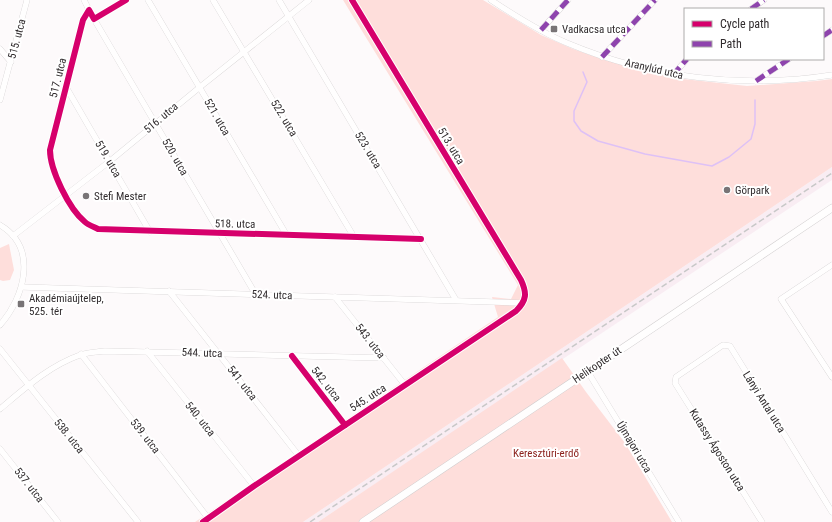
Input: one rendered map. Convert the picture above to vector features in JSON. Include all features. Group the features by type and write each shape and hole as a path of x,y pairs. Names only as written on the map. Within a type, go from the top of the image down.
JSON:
{"street":[{"name":"515. utca","path":"0,100 28,0"},
{"path":"84,0 94,19 126,0"},
{"name":"521. utca","path":"148,0 286,234"},
{"name":"522. utca","path":"214,0 354,237"},
{"name":"523. utca","path":"279,0 456,300"},
{"name":"516. utca","path":"13,236 110,161 309,0"},
{"name":"513. utca","path":"352,0 521,280 526,291 522,303"},
{"name":"Aranylúd utca","path":"491,0 511,13 566,43 602,57 673,75 714,80 756,81 816,78 832,75"},
{"path":"541,30 568,0"},
{"path":"602,57 655,0"},
{"path":"752,8 764,0"},
{"name":"517. utca","path":"65,195 52,165 50,155 83,20 89,10"},
{"name":"520. utca","path":"94,19 256,295"},
{"path":"0,49 10,62"},
{"path":"673,75 686,60"},
{"path":"756,81 788,60"},
{"name":"519. utca","path":"66,87 150,232"},
{"name":"518. utca","path":"65,195 78,216 86,223 98,229 150,232 286,234 421,239"},
{"name":"Helikopter út","path":"363,522 832,208"},
{"path":"0,225 13,236 20,248 24,271 22,287 12,309 0,325"},
{"path":"832,265 781,299 832,377"},
{"name":"524. utca","path":"22,287 522,303"},
{"name":"541. utca","path":"169,292 299,456"},
{"name":"543. utca","path":"335,297 405,385"},
{"name":"545. utca","path":"203,522 254,486 516,311 522,303"},
{"name":"Lányi Antal utca","path":"676,377 723,345 730,346 832,512"},
{"name":"538. utca","path":"0,349 138,522"},
{"name":"544. utca","path":"0,409 28,385 54,366 81,354 105,351 147,351 384,358"},
{"name":"540. utca","path":"147,351 254,486"},
{"name":"539. utca","path":"81,354 208,518"},
{"name":"542. utca","path":"292,356 345,425"},
{"name":"Újmajori utca","path":"588,372 679,522"},
{"name":"Kutassy Ágoston utca","path":"676,377 675,383 762,522"},
{"name":"537. utca","path":"0,449 58,522"}],"shaded area":[{"path":"832,167 832,180 318,522 303,522"}],"green space":[{"path":"343,0 483,0 541,35 573,49 605,60 674,78 747,86 832,79 832,167 303,522 195,522 498,317 492,297 511,299 518,285"},
{"path":"9,244 14,270 10,280 3,281 0,280 0,248"},
{"name":"Keresztúri-erdő","path":"562,358 625,443 672,522 318,522"}],"waterway":[{"path":"583,72 587,82 574,111 574,121 581,131 598,141 645,154 712,166 729,157 751,139 755,124 755,100"}],"railway":[{"path":"310,522 832,173"}],"marked path":[{"path":"541,30 568,0"},
{"path":"602,57 655,0"},
{"path":"752,8 764,0"},
{"path":"824,35 832,30"},
{"path":"673,75 686,60"},
{"path":"756,81 788,60"}],"cycle path":[{"path":"126,0 94,19 89,10 83,20 50,150 53,168 62,189 73,208 86,223 98,229 421,239"},
{"path":"203,522 254,486 516,311 524,300 525,293 521,280 352,0"},
{"path":"292,356 345,425"}],"place":[{"name":"Vadkacsa utca","path":"554,29"},
{"name":"Görpark","path":"727,190"},
{"name":"Stefi Mester","path":"86,196"},
{"name":"Akadémiaújtelep, 525. tér","path":"21,304"}]}
